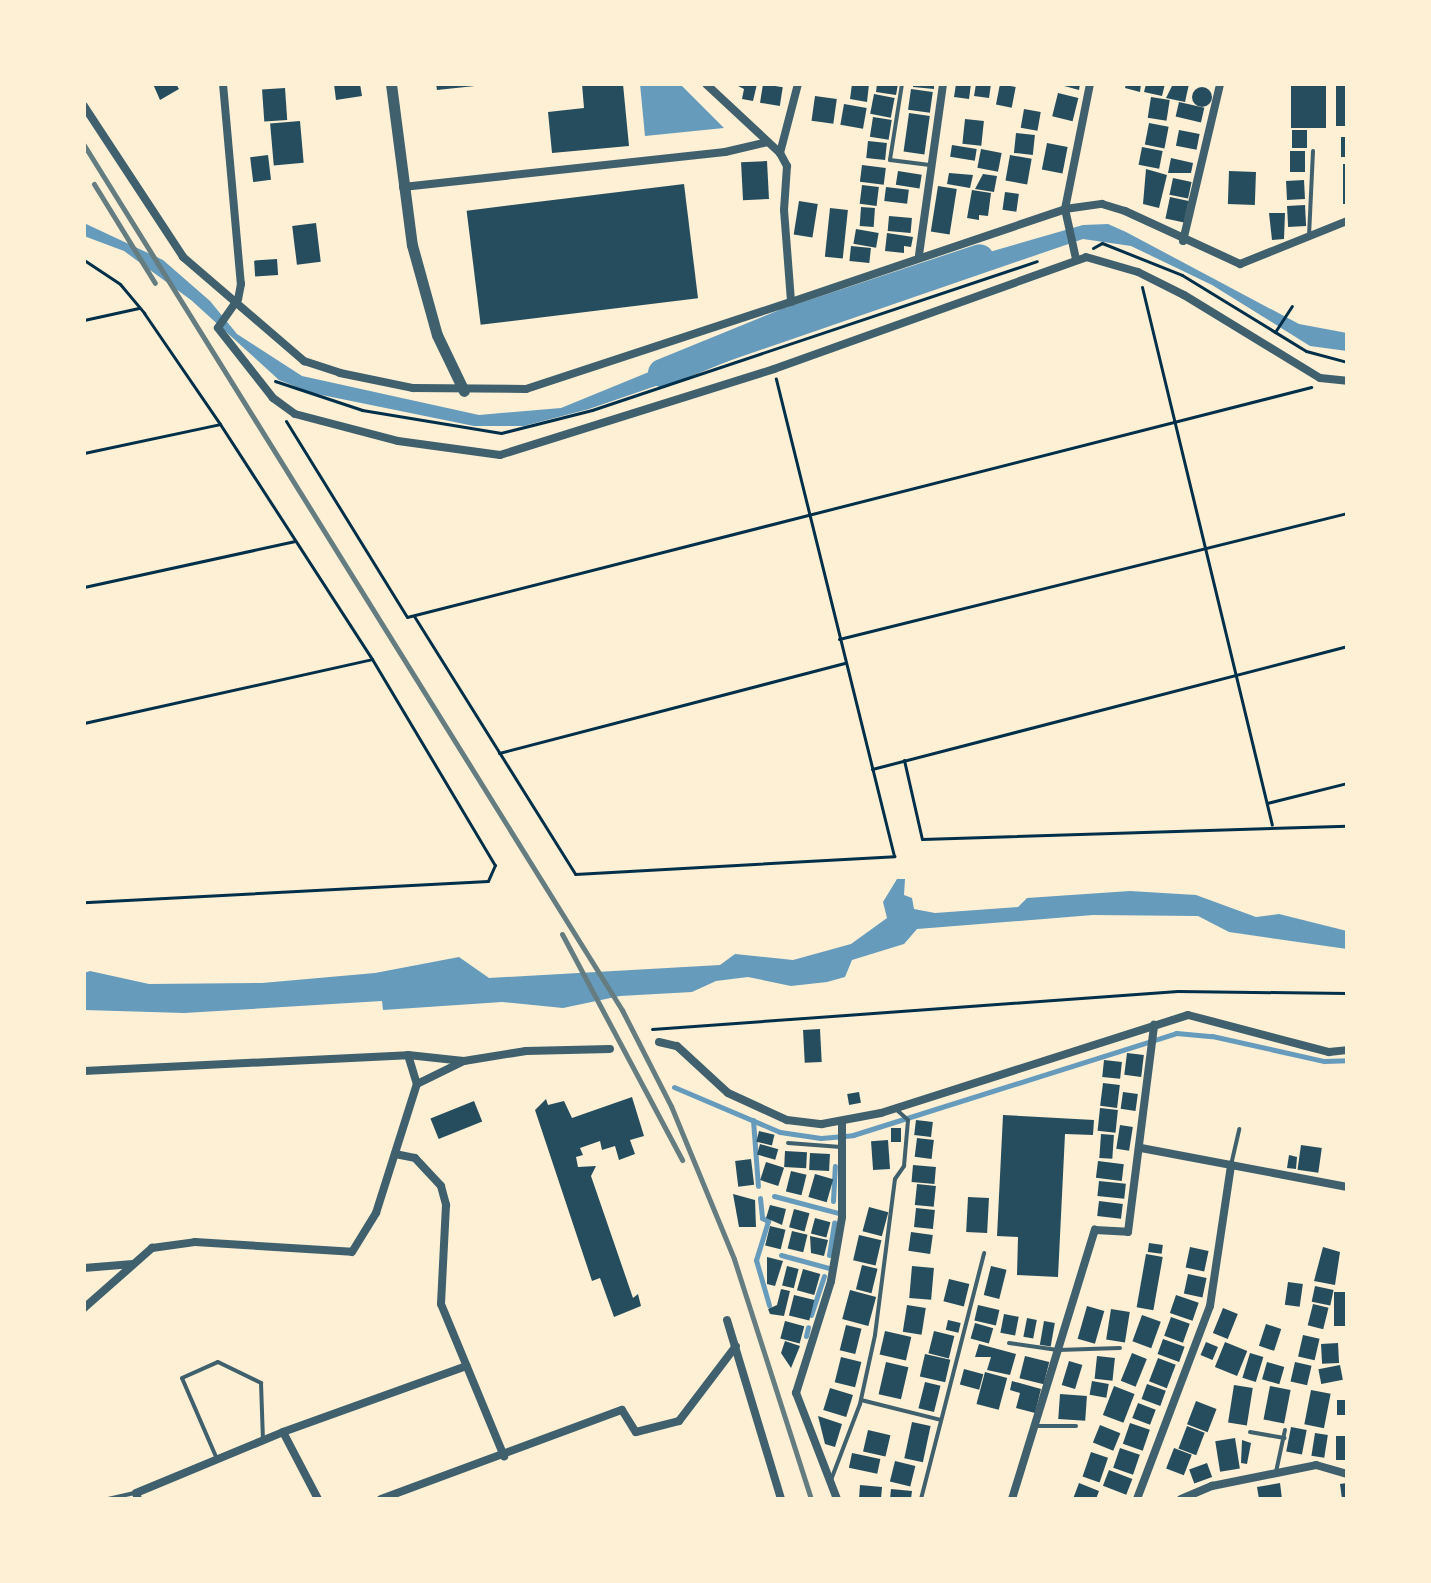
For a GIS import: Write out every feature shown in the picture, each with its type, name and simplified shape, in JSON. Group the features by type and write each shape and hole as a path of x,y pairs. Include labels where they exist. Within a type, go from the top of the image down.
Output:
{"street":[{"path":"223,84 235,197 236,302 218,328 281,406 398,441 500,455 774,369 1086,257 1138,272 1320,378 1344,380"},
{"path":"391,84 403,187 428,306 464,391"},
{"path":"706,84 780,153 787,166 791,302"},
{"path":"780,153 798,84"},
{"path":"919,255 943,84"},
{"path":"1076,259 1065,209 1090,84"},
{"path":"1183,241 1220,84"},
{"path":"84,106 171,243 304,361 378,383 464,391 526,389 791,302 919,255 1065,209 1102,204 1240,264 1347,221"},
{"path":"403,187 725,152 768,142"},
{"path":"659,1042 677,1046 728,1093 787,1120 842,1123 1188,1015 1329,1052 1347,1050"},
{"path":"1012,1499 1095,1230 1128,1232 1141,1148 1154,1025"},
{"path":"84,1071 408,1055 464,1061 526,1051 610,1049"},
{"path":"84,1308 152,1248 195,1242 352,1252 371,1225 417,1084 408,1055"},
{"path":"417,1084 464,1061"},
{"path":"837,1499 796,1393 833,1269 842,1217 842,1123"},
{"path":"1141,1148 1347,1187"},
{"path":"395,1154 415,1158 441,1186 446,1205 441,1304 504,1456"},
{"path":"1137,1499 1210,1306 1231,1165"},
{"path":"84,1268 133,1264"},
{"path":"727,1320 781,1499"},
{"path":"381,1499 622,1410 636,1432 679,1421 736,1346"},
{"path":"137,1496 283,1432 466,1366"},
{"path":"283,1432 318,1499"},
{"path":"1181,1499 1276,1472 1316,1465 1347,1474"}],"lane":[{"path":"902,84 890,160 931,165"},
{"path":"1309,237 1313,151"},
{"path":"830,1482 861,1400 875,1335 896,1173 904,1166 908,1120 895,1108"},
{"path":"1231,1165 1239,1129"},
{"path":"788,1143 842,1147"},
{"path":"921,1499 984,1253"},
{"path":"1009,1343 1058,1350 1120,1348"},
{"path":"217,1459 182,1378 218,1362 261,1383 263,1440"},
{"path":"861,1400 941,1420"},
{"path":"1034,1426 1076,1426"},
{"path":"1276,1472 1285,1430"},
{"path":"1250,1432 1284,1438"},
{"path":"108,1499 137,1496"}],"path":[{"path":"1086,257 1102,243 1137,255 1182,275 1306,351 1347,362"},
{"path":"84,260 120,284 220,424 372,659 495,865 488,881 84,902"},
{"path":"256,376 338,404 501,433 592,410 1012,266 1046,260 1059,266"},
{"path":"1138,272 1272,825"},
{"path":"1275,332 1292,306"},
{"path":"84,320 139,308"},
{"path":"414,616 575,874 894,856 774,369"},
{"path":"281,406 290,434 407,617 1344,380"},
{"path":"84,453 220,424"},
{"path":"839,639 1347,513"},
{"path":"84,587 297,540"},
{"path":"872,769 1347,646"},
{"path":"84,723 372,659"},
{"path":"499,753 845,663"},
{"path":"904,760 922,839 1272,825 1347,826"},
{"path":"1267,803 1347,783"},
{"path":"652,1029 1178,991 1347,993"}],"water":[{"path":"640,84 680,84 724,128 645,136"},
{"path":"84,223 163,260 210,301 237,334 302,376 479,415 561,408 666,365 699,361 935,275 955,262 1083,225 1108,224 1299,324 1347,333 1347,351 1310,346 1212,285 1131,246 1083,239 589,409 524,426 474,426 312,393 279,380 191,300 124,251 84,236"},
{"path":"897,879 905,879 904,895 912,898 914,909 935,913 1018,907 1027,898 1130,891 1196,895 1256,917 1279,914 1347,931 1347,949 1229,932 1198,916 1093,915 917,929 904,944 852,960 845,977 827,982 791,986 748,977 716,981 692,992 620,996 563,1008 502,1002 383,1010 382,1001 184,1013 84,1010 84,973 90,971 149,984 262,983 375,973 459,957 489,978 720,965 735,954 793,960 851,944 887,918 883,902"}],"building":[{"path":"153,84 176,84 179,89 160,100"},
{"path":"334,84 360,84 362,96 336,100"},
{"path":"436,84 475,84 475,86 437,90"},
{"path":"582,84 623,84 629,146 552,153 548,112 584,108"},
{"path":"734,84 757,84 753,101 742,99 744,89"},
{"path":"763,84 783,87 780,106 760,103"},
{"path":"852,84 869,84 867,102 850,99"},
{"path":"877,84 898,84 896,95 876,92"},
{"path":"913,84 934,84 934,89 913,87"},
{"path":"956,84 971,84 969,99 954,97"},
{"path":"976,84 991,84 989,98 974,96"},
{"path":"1000,84 1016,87 1012,108 996,105"},
{"path":"1057,84 1080,84 1079,90"},
{"path":"1126,84 1141,84 1140,92 1125,88"},
{"path":"1146,84 1165,84 1162,96 1144,92"},
{"path":"1173,84 1189,84 1185,102 1166,98"},
{"path":"1291,84 1326,84 1326,128 1291,128"},
{"path":"1336,84 1347,84 1347,126 1336,126"},
{"path":"1202,87 1209,90 1212,97 1209,104 1202,107 1195,104 1192,97 1195,90"},
{"path":"285,88 287,120 264,122 262,90"},
{"path":"911,89 933,92 930,113 908,110"},
{"path":"1058,93 1078,98 1073,121 1052,116"},
{"path":"874,94 895,98 891,118 870,114"},
{"path":"815,96 837,99 833,124 812,121"},
{"path":"1151,97 1170,100 1166,121 1148,118"},
{"path":"1179,102 1204,108 1201,122 1176,117"},
{"path":"844,104 867,108 863,129 840,125"},
{"path":"1024,109 1041,112 1037,131 1021,128"},
{"path":"909,113 930,116 924,155 904,152"},
{"path":"873,117 892,120 889,140 870,137"},
{"path":"965,119 984,121 981,146 962,144"},
{"path":"300,121 304,163 274,165 270,124"},
{"path":"1149,123 1169,127 1164,148 1145,145"},
{"path":"1179,130 1200,134 1197,150 1176,146"},
{"path":"1292,130 1307,130 1307,148 1292,148"},
{"path":"1016,133 1035,135 1033,155 1014,153"},
{"path":"1341,137 1347,137 1347,157 1341,157"},
{"path":"868,141 887,143 885,160 866,158"},
{"path":"1047,143 1068,147 1062,174 1042,170"},
{"path":"952,145 977,149 975,161 950,157"},
{"path":"1142,147 1163,151 1159,169 1139,165"},
{"path":"981,149 1002,153 998,172 977,168"},
{"path":"1290,151 1305,151 1305,172 1290,172"},
{"path":"268,155 271,180 253,182 250,157"},
{"path":"1010,155 1032,159 1027,184 1005,181"},
{"path":"1171,158 1193,163 1191,173 1168,173"},
{"path":"767,161 769,199 743,200 741,162"},
{"path":"1343,164 1347,164 1347,204 1343,204"},
{"path":"862,165 886,168 884,185 860,182"},
{"path":"1146,169 1167,175 1159,208 1143,204"},
{"path":"898,171 922,175 920,189 896,185"},
{"path":"1229,171 1256,172 1255,205 1228,204"},
{"path":"949,173 973,175 970,188 947,184"},
{"path":"983,174 997,176 994,192 975,189"},
{"path":"1173,178 1192,182 1188,199 1169,195"},
{"path":"1304,180 1305,199 1287,200 1286,181"},
{"path":"684,184 698,298 481,325 467,211"},
{"path":"862,185 879,187 877,206 860,204"},
{"path":"938,186 957,189 950,234 931,231"},
{"path":"886,187 909,190 907,204 884,201"},
{"path":"972,190 991,193 988,216 979,215 979,220 967,218"},
{"path":"1005,192 1019,194 1016,212 1002,210"},
{"path":"1170,197 1189,201 1184,222 1165,219"},
{"path":"799,201 818,204 812,238 794,235"},
{"path":"1305,205 1306,226 1288,227 1287,206"},
{"path":"861,207 875,208 874,227 860,226"},
{"path":"830,208 848,210 843,259 825,257"},
{"path":"1269,213 1285,213 1284,239 1272,240"},
{"path":"889,216 912,218 911,233 888,231"},
{"path":"316,223 321,262 297,265 292,226"},
{"path":"856,229 879,233 876,248 853,244"},
{"path":"887,233 913,237 911,247 904,246 904,253 885,251"},
{"path":"851,246 871,248 869,263 849,261"},
{"path":"277,259 278,275 255,277 254,261"},
{"path":"820,1029 822,1062 805,1063 803,1030"},
{"path":"1127,1053 1144,1055 1141,1077 1124,1075"},
{"path":"1104,1060 1122,1062 1120,1079 1102,1077"},
{"path":"1103,1083 1120,1085 1117,1108 1100,1106"},
{"path":"859,1092 861,1103 849,1105 847,1094"},
{"path":"1123,1092 1138,1094 1135,1111 1121,1109"},
{"path":"632,1097 644,1136 630,1140 635,1154 619,1160 615,1146 602,1150 600,1141 580,1148 583,1155 576,1157 578,1167 596,1166 591,1176 633,1298 638,1294 641,1306 614,1317 600,1278 592,1281 535,1110 546,1099 548,1105 564,1101 572,1118"},
{"path":"474,1101 482,1121 439,1139 430,1119"},
{"path":"1100,1108 1118,1110 1115,1133 1098,1131"},
{"path":"1003,1115 1094,1120 1093,1135 1065,1134 1058,1277 1017,1275 1018,1237 997,1236"},
{"path":"916,1120 933,1122 931,1137 914,1135"},
{"path":"1120,1125 1133,1127 1129,1151 1116,1149"},
{"path":"891,1128 901,1128 901,1142 891,1142"},
{"path":"759,1131 775,1135 772,1146 756,1142"},
{"path":"1101,1134 1114,1135 1112,1159 1099,1158"},
{"path":"917,1138 934,1140 932,1159 915,1157"},
{"path":"888,1140 890,1169 873,1170 871,1141"},
{"path":"760,1144 778,1149 775,1160 757,1155"},
{"path":"1301,1145 1322,1148 1318,1173 1298,1170"},
{"path":"785,1151 807,1152 806,1168 784,1167"},
{"path":"810,1153 830,1154 829,1171 809,1170"},
{"path":"1289,1155 1297,1157 1296,1169 1287,1168"},
{"path":"751,1159 754,1185 738,1187 735,1161"},
{"path":"1098,1161 1124,1164 1122,1181 1096,1178"},
{"path":"766,1162 784,1168 778,1186 760,1180"},
{"path":"913,1165 936,1167 934,1184 912,1182"},
{"path":"791,1171 807,1175 801,1195 786,1191"},
{"path":"815,1174 833,1179 827,1202 808,1197"},
{"path":"1099,1181 1126,1184 1124,1199 1097,1196"},
{"path":"917,1184 936,1186 934,1207 915,1205"},
{"path":"733,1194 755,1200 756,1227 739,1227"},
{"path":"968,1197 989,1198 987,1233 966,1232"},
{"path":"1099,1201 1123,1204 1121,1219 1097,1216"},
{"path":"770,1205 786,1209 782,1225 766,1218"},
{"path":"869,1207 888,1212 882,1236 863,1231"},
{"path":"916,1208 935,1210 933,1229 914,1227"},
{"path":"794,1209 809,1213 805,1231 789,1227"},
{"path":"815,1218 830,1222 826,1238 811,1233"},
{"path":"770,1226 786,1230 781,1249 765,1245"},
{"path":"792,1231 808,1235 803,1252 788,1248"},
{"path":"911,1232 933,1235 930,1254 908,1251"},
{"path":"859,1235 881,1240 876,1266 853,1260"},
{"path":"810,1236 828,1240 824,1256 811,1253"},
{"path":"1149,1243 1163,1245 1162,1254 1148,1252"},
{"path":"1190,1247 1209,1251 1204,1271 1186,1268"},
{"path":"1323,1247 1340,1252 1335,1285 1314,1281"},
{"path":"1146,1254 1163,1257 1153,1310 1137,1307"},
{"path":"767,1257 783,1261 775,1286 767,1284"},
{"path":"862,1265 878,1269 871,1293 856,1289"},
{"path":"787,1266 799,1269 794,1288 782,1285"},
{"path":"912,1266 934,1268 931,1300 909,1298"},
{"path":"991,1266 1007,1270 999,1299 984,1295"},
{"path":"803,1269 820,1274 814,1295 797,1290"},
{"path":"1188,1274 1207,1278 1202,1298 1184,1294"},
{"path":"949,1279 969,1284 964,1306 943,1301"},
{"path":"1288,1282 1303,1284 1300,1307 1285,1305"},
{"path":"1315,1286 1334,1290 1330,1306 1312,1302"},
{"path":"781,1289 790,1291 784,1316 770,1314 768,1309 777,1305"},
{"path":"850,1290 876,1297 868,1326 842,1319"},
{"path":"1334,1292 1347,1292 1347,1326 1334,1326"},
{"path":"794,1295 814,1300 809,1320 789,1315"},
{"path":"1176,1295 1199,1303 1193,1321 1170,1313"},
{"path":"1313,1304 1329,1308 1323,1329 1308,1325"},
{"path":"907,1305 926,1308 922,1335 903,1332"},
{"path":"978,1305 999,1310 996,1326 974,1321"},
{"path":"1087,1306 1104,1311 1095,1344 1078,1339"},
{"path":"1223,1308 1238,1314 1228,1339 1213,1333"},
{"path":"1111,1309 1130,1312 1125,1343 1106,1340"},
{"path":"1004,1314 1019,1317 1015,1336 1000,1333"},
{"path":"1142,1315 1161,1322 1151,1348 1132,1341"},
{"path":"1171,1317 1190,1324 1183,1343 1164,1336"},
{"path":"1027,1318 1037,1320 1033,1339 1023,1337"},
{"path":"948,1320 961,1323 958,1333 946,1330"},
{"path":"785,1321 804,1326 800,1344 780,1338"},
{"path":"1044,1321 1055,1323 1051,1347 1040,1345"},
{"path":"975,1323 993,1328 989,1344 971,1338"},
{"path":"1266,1324 1281,1329 1274,1351 1259,1346"},
{"path":"846,1325 862,1329 855,1354 840,1350"},
{"path":"885,1331 911,1337 906,1360 880,1354"},
{"path":"934,1331 954,1336 949,1358 928,1353"},
{"path":"1303,1335 1320,1339 1315,1360 1298,1356"},
{"path":"1163,1339 1185,1347 1179,1362 1158,1354"},
{"path":"785,1341 800,1346 791,1368 781,1353"},
{"path":"1206,1342 1218,1347 1212,1360 1201,1355"},
{"path":"1225,1342 1247,1351 1237,1376 1215,1367"},
{"path":"1338,1343 1339,1363 1322,1364 1321,1344"},
{"path":"979,1344 1016,1354 1010,1375 987,1370 991,1357 975,1357"},
{"path":"1132,1353 1147,1359 1136,1387 1121,1381"},
{"path":"1250,1353 1263,1357 1256,1382 1242,1378"},
{"path":"925,1354 950,1360 945,1382 920,1376"},
{"path":"1025,1356 1049,1362 1044,1384 1019,1378"},
{"path":"1097,1356 1115,1358 1112,1381 1095,1379"},
{"path":"841,1357 861,1362 855,1387 835,1382"},
{"path":"1158,1358 1176,1365 1167,1388 1149,1381"},
{"path":"1069,1361 1082,1365 1075,1389 1062,1385"},
{"path":"886,1362 908,1367 901,1399 879,1394"},
{"path":"1267,1362 1284,1367 1279,1384 1262,1379"},
{"path":"1295,1362 1312,1366 1307,1385 1291,1381"},
{"path":"1340,1365 1343,1380 1321,1384 1318,1369"},
{"path":"964,1369 983,1374 979,1390 960,1384"},
{"path":"985,1372 1007,1378 999,1410 976,1404"},
{"path":"1012,1381 1041,1389 1035,1413 1016,1408 1020,1393 1010,1390"},
{"path":"1092,1381 1109,1384 1106,1398 1090,1395"},
{"path":"925,1382 941,1386 934,1412 918,1408"},
{"path":"1147,1384 1166,1391 1160,1406 1142,1399"},
{"path":"1234,1385 1253,1388 1247,1426 1228,1423"},
{"path":"1114,1386 1135,1394 1123,1423 1103,1415"},
{"path":"1270,1386 1291,1390 1284,1423 1264,1419"},
{"path":"830,1388 853,1395 846,1417 823,1410"},
{"path":"1311,1390 1331,1394 1324,1428 1304,1424"},
{"path":"1060,1394 1087,1396 1085,1421 1058,1419"},
{"path":"1337,1400 1347,1400 1347,1415 1337,1415"},
{"path":"1196,1401 1217,1409 1208,1432 1187,1424"},
{"path":"1138,1403 1156,1410 1150,1425 1132,1418"},
{"path":"818,1416 842,1424 835,1447 825,1444"},
{"path":"912,1422 931,1426 923,1462 904,1458"},
{"path":"1130,1423 1150,1430 1143,1451 1123,1444"},
{"path":"1100,1425 1120,1433 1113,1451 1093,1443"},
{"path":"1187,1426 1205,1433 1196,1455 1178,1448"},
{"path":"1291,1427 1307,1430 1302,1455 1286,1452"},
{"path":"868,1430 890,1435 885,1457 863,1451"},
{"path":"1315,1433 1328,1435 1324,1458 1311,1456"},
{"path":"1336,1436 1347,1436 1347,1460 1336,1460"},
{"path":"1235,1438 1240,1469 1220,1472 1215,1441"},
{"path":"1242,1440 1251,1443 1247,1464 1241,1463"},
{"path":"1120,1448 1140,1455 1133,1475 1113,1468"},
{"path":"1174,1448 1192,1455 1184,1475 1166,1469"},
{"path":"1091,1452 1108,1458 1100,1482 1083,1477"},
{"path":"852,1453 880,1459 877,1474 849,1468"},
{"path":"895,1461 915,1466 910,1486 890,1481"},
{"path":"1207,1463 1212,1477 1194,1484 1189,1469"},
{"path":"1109,1470 1132,1479 1126,1495 1103,1486"},
{"path":"1079,1483 1099,1491 1096,1499 1073,1499"},
{"path":"1280,1483 1282,1499 1259,1499 1257,1487"},
{"path":"1347,1483 1347,1499 1342,1499 1340,1484"},
{"path":"860,1485 882,1487 881,1499 859,1499"},
{"path":"891,1489 912,1491 911,1499 890,1499"}],"waterway":[{"path":"662,373 787,322 980,258"},
{"path":"674,1087 780,1132 821,1138 853,1135 1176,1033 1212,1036 1324,1061 1347,1060"},
{"path":"753,1120 758,1186"},
{"path":"833,1201 835,1166"},
{"path":"774,1196 842,1214"},
{"path":"760,1198 762,1218 768,1221 756,1260 769,1305"},
{"path":"829,1255 834,1222"},
{"path":"781,1255 833,1269"},
{"path":"811,1315 824,1276"},
{"path":"806,1336 808,1327"}],"railway":[{"path":"84,145 622,1010 671,1106 734,1259 811,1499"},
{"path":"94,184 155,283"},
{"path":"562,934 682,1160"}]}
